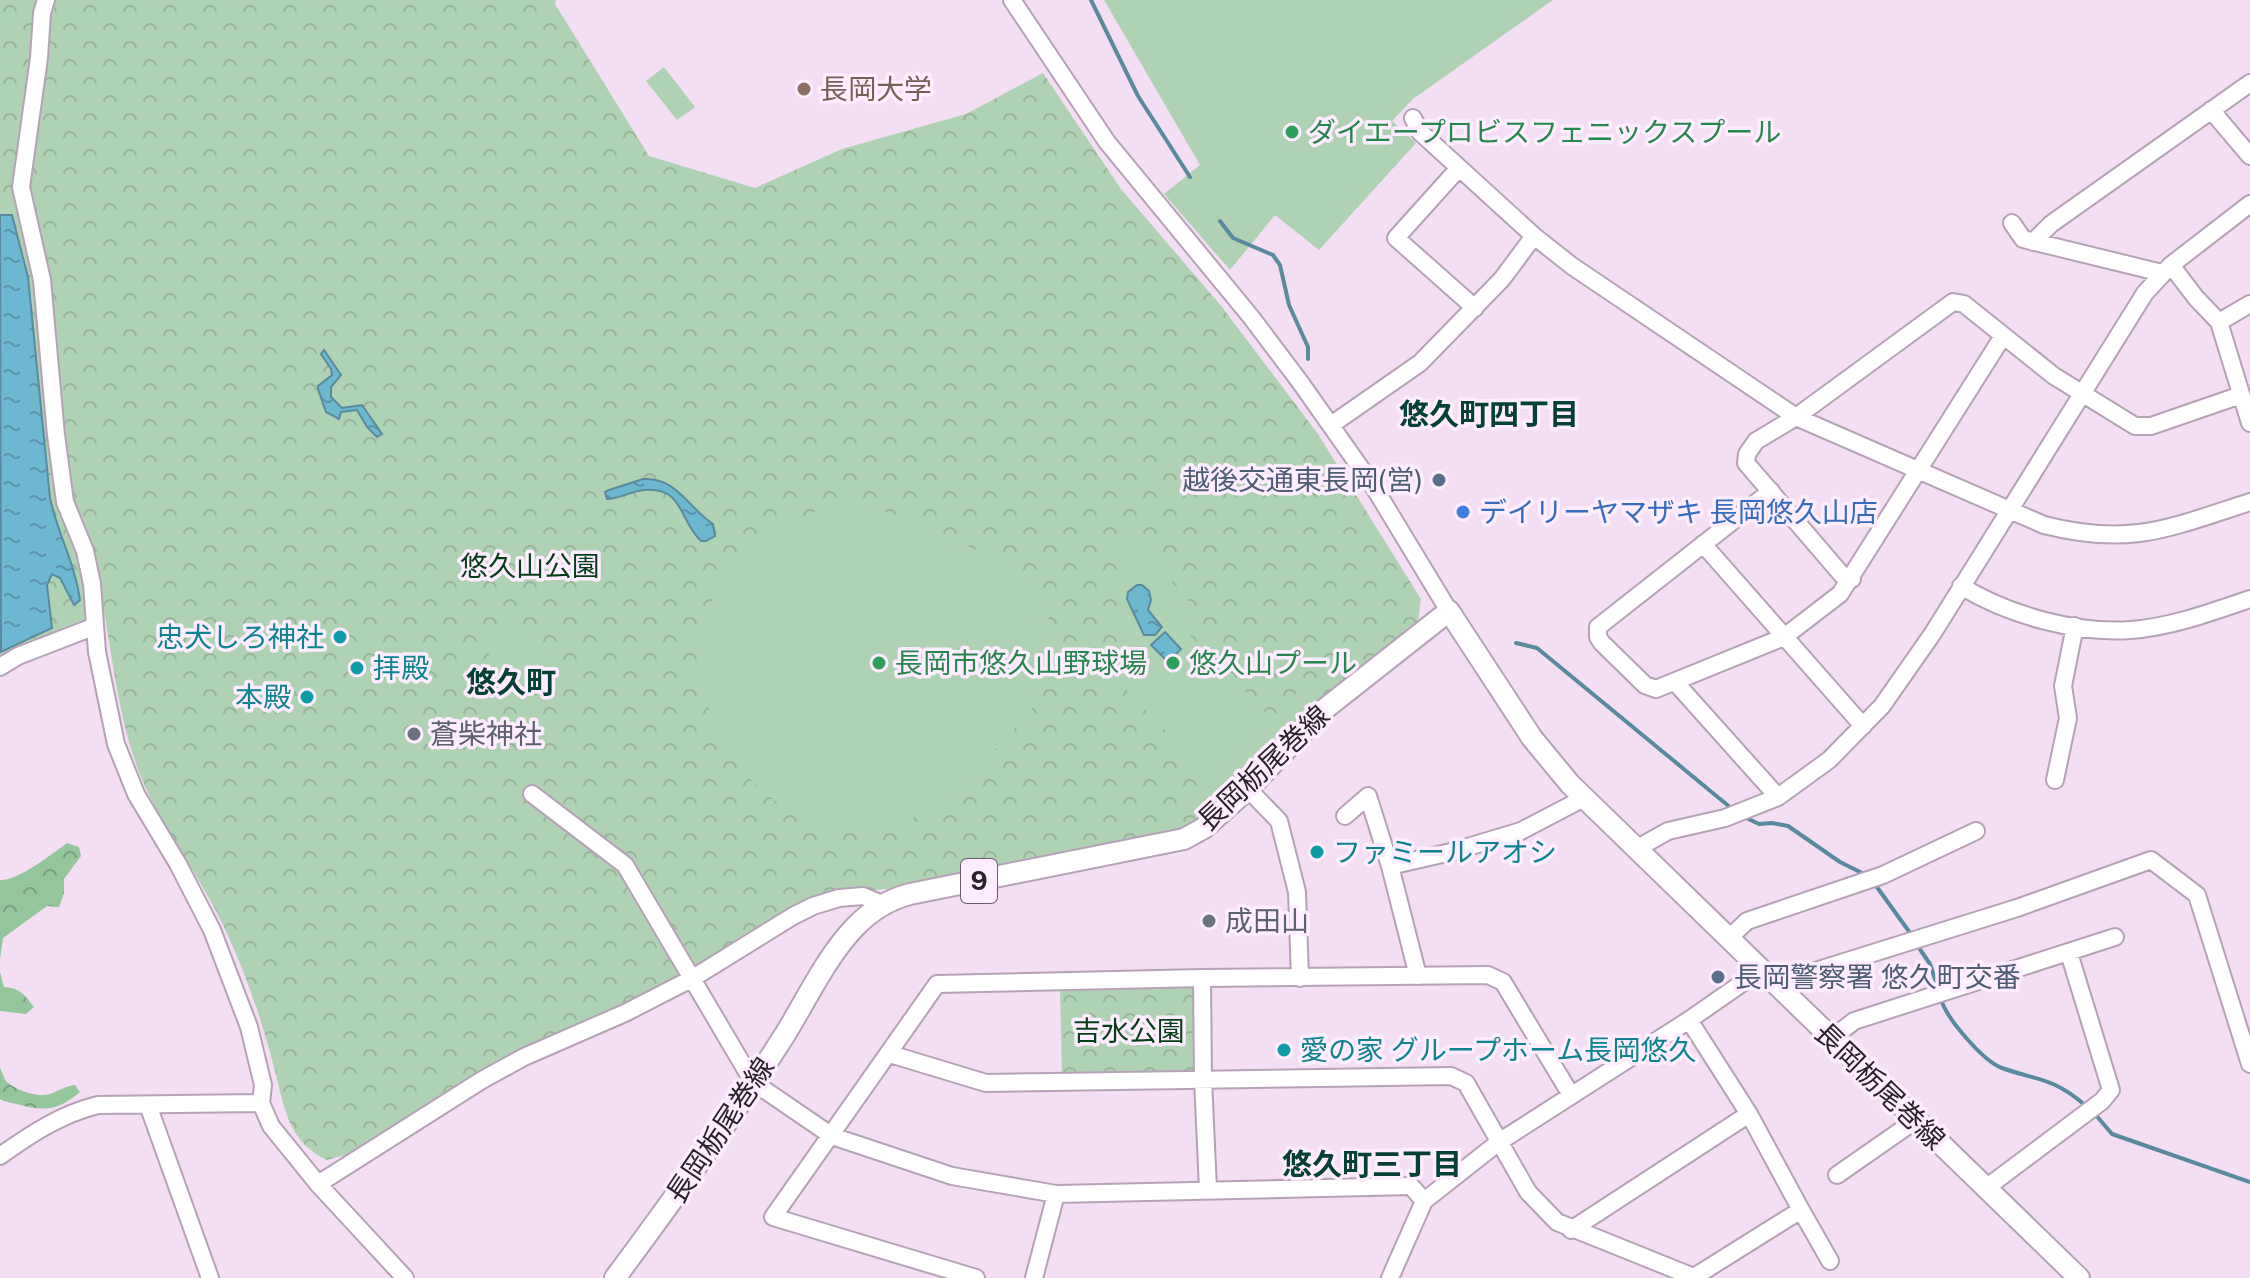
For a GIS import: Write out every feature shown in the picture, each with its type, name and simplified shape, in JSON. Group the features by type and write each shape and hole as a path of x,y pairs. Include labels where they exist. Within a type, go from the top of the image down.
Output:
{"main road":[{"name":"長岡栃尾巻線","path":"615,1278 753,1082 843,940 868,915 882,904 910,894 1184,839 1204,828 1248,789 1326,708 1449,611 1532,738 1584,798 2079,1278"}],"street":[{"path":"46,0 21,187 42,280 65,502 85,551 92,584 93,627 116,744 125,770 212,930 239,998 259,1063 263,1085 261,1103 271,1126 318,1184 405,1278"},
{"path":"1012,0 1107,142 1260,328 1331,425 1372,484 1449,611"},
{"path":"2033,242 2051,224 2250,83"},
{"path":"2211,110 2250,156"},
{"path":"1413,118 1420,132 1534,236 1572,266 1796,417 2044,525 2087,535 2116,536 2161,531 2250,502"},
{"path":"1459,168 1396,238 1475,308"},
{"path":"1636,849 1668,831 1725,818 1778,797 1829,760 1863,726 1899,684 2145,293 2166,269 2250,204"},
{"path":"2012,223 2023,239 2033,242 2166,269 2219,322 2250,423"},
{"path":"1331,425 1420,363 1502,279 1534,236"},
{"path":"1852,579 1842,575 1746,463 1747,454 1756,441 1796,417 1953,302 1964,304 2081,394 2123,420 2143,428 2241,395"},
{"path":"2219,322 2250,304"},
{"path":"1771,491 1598,627 1602,643 1645,685 1656,689 1784,637 1840,594 2003,336"},
{"path":"1703,544 1863,726"},
{"path":"1961,586 2005,610 2075,626 2130,630 2172,623 2250,599"},
{"path":"2055,780 2068,718 2063,686 2075,626"},
{"path":"0,667 18,656 93,627"},
{"path":"1675,682 1778,797"},
{"path":"1248,789 1279,821 1297,892 1300,978"},
{"path":"532,794 625,865 753,1082 832,1136 952,1176 1056,1194 1411,1186 1424,1201"},
{"path":"1345,816 1368,796 1390,866 1418,976"},
{"path":"1390,866 1521,831 1584,798"},
{"path":"1728,939 1747,921 1883,875 1976,831"},
{"path":"1390,1278 1424,1201 1499,1142 1689,1020 1768,977 2017,908 2151,860 2197,895 2250,1064"},
{"path":"318,1184 513,1062 625,1013 693,978 813,906 839,898 863,896 882,904"},
{"path":"1831,1039 1854,1021 2115,937"},
{"path":"1986,1188 2102,1101 2111,1090 2069,953"},
{"path":"976,1278 773,1217 937,984 1488,975 1503,982 1571,1095"},
{"path":"1202,978 1208,1190"},
{"path":"1689,1020 1749,1114 1830,1261"},
{"path":"890,1054 986,1083 1451,1076 1466,1083 1528,1192 1557,1222 1695,1277 1801,1210"},
{"path":"0,1156 31,1134 75,1111 98,1105 261,1103"},
{"path":"148,1105 210,1278"},
{"path":"1571,1230 1749,1114"},
{"path":"1837,1175 1916,1120"},
{"path":"1034,1278 1056,1194"}],"green space":[{"name":"悠久山公園","path":"0,0 556,0 555,4 649,156 755,188 842,149 966,114 1043,73 1121,189 1222,307 1318,434 1421,599 1417,629 1201,820 1175,833 888,889 836,893 713,957 363,1150 327,1160 304,1144 290,1123 255,1005 230,940 154,805 139,772 122,715 105,617 11,655 0,663"},
{"name":"ダイエープロビスフェニックスプール","path":"1104,0 1553,0 1413,99 1392,121 1416,143 1319,250 1275,215 1230,270 1164,194 1200,165"},
{"path":"664,67 695,107 677,120 646,81"},
{"name":"長岡市悠久山野球場","path":"840,503 868,507 937,530 1005,570 1032,594 1050,620 1057,649 1056,662 1046,687 1030,711 992,753 946,796 885,834 841,829 814,822 766,794 729,753 716,729 707,703 703,675 706,622 723,581 766,538 802,517"},
{"name":"悠久山プール","path":"1137,543 1197,610 1181,626 1271,718 1309,681 1326,699 1228,796 1114,677 1144,648 1123,625 1117,545"},
{"path":"517,623 537,631 545,651 537,671 517,679 497,671 489,651 497,631"},
{"path":"67,843 79,847 81,856 64,879 64,893 59,907 47,906 3,938 0,959 0,880 25,872"},
{"path":"0,972 4,987 22,993 34,1007 26,1014 0,1011"},
{"name":"吉水公園","path":"1195,984 1197,1074 1062,1077 1060,987"},
{"path":"0,1067 5,1080 26,1092 45,1095 75,1085 80,1092 52,1108 35,1108 4,1101 0,1099"}],"water":[{"path":"0,215 12,215 28,277 50,498 80,600 74,605 60,578 52,574 47,585 52,628 1,652"},
{"path":"324,350 341,375 331,387 331,397 342,408 362,405 382,434 377,437 357,410 341,412 339,419 326,412 318,389 332,375 321,354"},
{"path":"643,479 665,483 681,494 713,524 715,536 701,541 667,493 644,490 607,499 605,492"},
{"path":"1137,585 1149,591 1151,600 1148,610 1162,627 1155,635 1144,635 1127,599 1128,592"},
{"path":"1165,632 1181,649 1168,662 1151,645"}],"waterway":[{"path":"1091,0 1138,96 1190,177"},
{"path":"1220,221 1233,238 1273,255 1280,265 1289,305 1308,347 1308,359"},
{"path":"1516,643 1537,648 1731,808"},
{"path":"1742,816 1759,824 1788,826 1840,862 1868,876"},
{"path":"1874,883 1913,937"},
{"path":"1917,945 1930,964 1939,991"},
{"path":"1941,999 1957,1027 1994,1064 2054,1084 2085,1105"},
{"path":"2095,1114 2112,1134 2250,1182"}],"place":[{"name":"長岡大学","path":"804,89"},
{"name":"ダイエープロビスフェニックスプール","path":"1292,132"},
{"name":"越後交通東長岡(営)","path":"1439,480"},
{"name":"デイリーヤマザキ 長岡悠久山店","path":"1463,512"},
{"name":"忠犬しろ神社","path":"340,637"},
{"name":"長岡市悠久山野球場","path":"879,663"},
{"name":"悠久山プール","path":"1173,663"},
{"name":"拝殿","path":"357,668"},
{"name":"本殿","path":"307,697"},
{"name":"蒼柴神社","path":"414,734"},
{"name":"ファミールアオシ","path":"1317,852"},
{"name":"成田山","path":"1209,921"},
{"name":"長岡警察署 悠久町交番","path":"1718,977"},
{"name":"愛の家 グループホーム長岡悠久","path":"1284,1050"}],"district":[{"name":"悠久町四丁目","path":"1489,415"},
{"name":"悠久町","path":"511,683"},
{"name":"悠久町三丁目","path":"1372,1165"}]}
